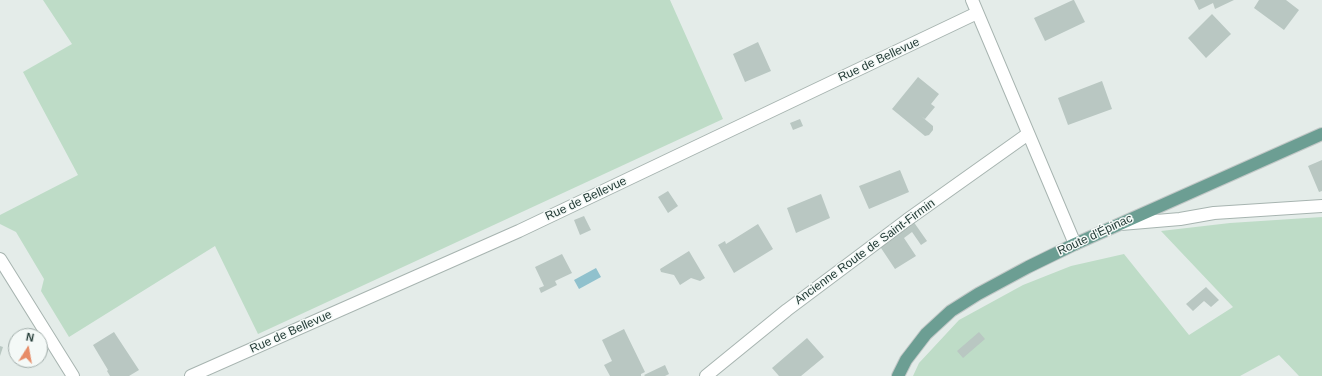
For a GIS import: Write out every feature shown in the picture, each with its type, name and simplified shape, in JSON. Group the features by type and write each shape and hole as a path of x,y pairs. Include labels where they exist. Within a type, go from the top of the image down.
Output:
{"main road":[{"name":"Route d'Épinac","path":"898,376 906,360 926,334 951,311 978,294 1075,244 1322,134"}],"street":[{"path":"972,0 1075,244"},
{"name":"Rue de Bellevue","path":"191,376 519,231 977,13"},
{"name":"Ancienne Route de Saint-Firmin","path":"706,376 799,300 907,220 1028,134"},
{"path":"1118,225 1180,219 1214,212 1322,206"},
{"path":"0,259 73,376"}],"green space":[{"path":"43,0 670,0 723,119 258,334 215,246 69,337 41,291 44,279 16,232 0,224 0,215 78,175 23,72 72,44"},
{"path":"1322,217 1322,376 1299,376 1279,355 1240,376 913,376 919,363 959,320 1023,285 1071,266 1124,254 1189,335 1233,307 1161,231 1230,223"}],"water":[{"path":"596,268 601,277 579,289 574,280"}],"building":[{"path":"1073,0 1085,22 1045,41 1034,18"},
{"path":"1194,0 1234,0 1215,9 1213,3 1199,10"},
{"path":"1259,0 1286,0 1299,10 1284,30 1254,8"},
{"path":"1212,14 1231,34 1206,58 1188,38"},
{"path":"758,42 771,71 745,82 733,54"},
{"path":"918,77 939,94 931,104 935,107 925,119 921,116 933,126 933,130 929,135 925,136 892,109"},
{"path":"1102,81 1112,109 1068,125 1058,98"},
{"path":"800,119 803,126 793,130 790,123"},
{"path":"1322,160 1322,191 1319,192 1308,166"},
{"path":"900,170 909,192 869,209 859,186"},
{"path":"668,191 678,206 668,213 658,197"},
{"path":"821,194 830,218 796,233 787,208"},
{"path":"584,216 591,230 580,235 574,220"},
{"path":"913,221 927,241 921,245 912,232 904,238 916,256 895,269 879,245"},
{"path":"758,224 773,249 734,273 718,245 725,241 726,244"},
{"path":"689,251 705,278 700,281 691,278 680,285 674,275 661,272 660,269"},
{"path":"562,254 572,273 555,281 557,285 541,293 539,288 544,286 535,267"},
{"path":"1206,287 1219,300 1211,307 1204,301 1193,311 1186,304"},
{"path":"624,329 645,372 641,374 641,376 610,376 604,365 612,361 602,340"},
{"path":"114,332 139,370 129,376 110,376 93,345"},
{"path":"979,332 985,339 963,358 957,351"},
{"path":"807,338 824,357 801,376 779,376 772,368"},
{"path":"0,346 3,347 0,356"},
{"path":"665,365 669,374 665,376 644,375"}]}
